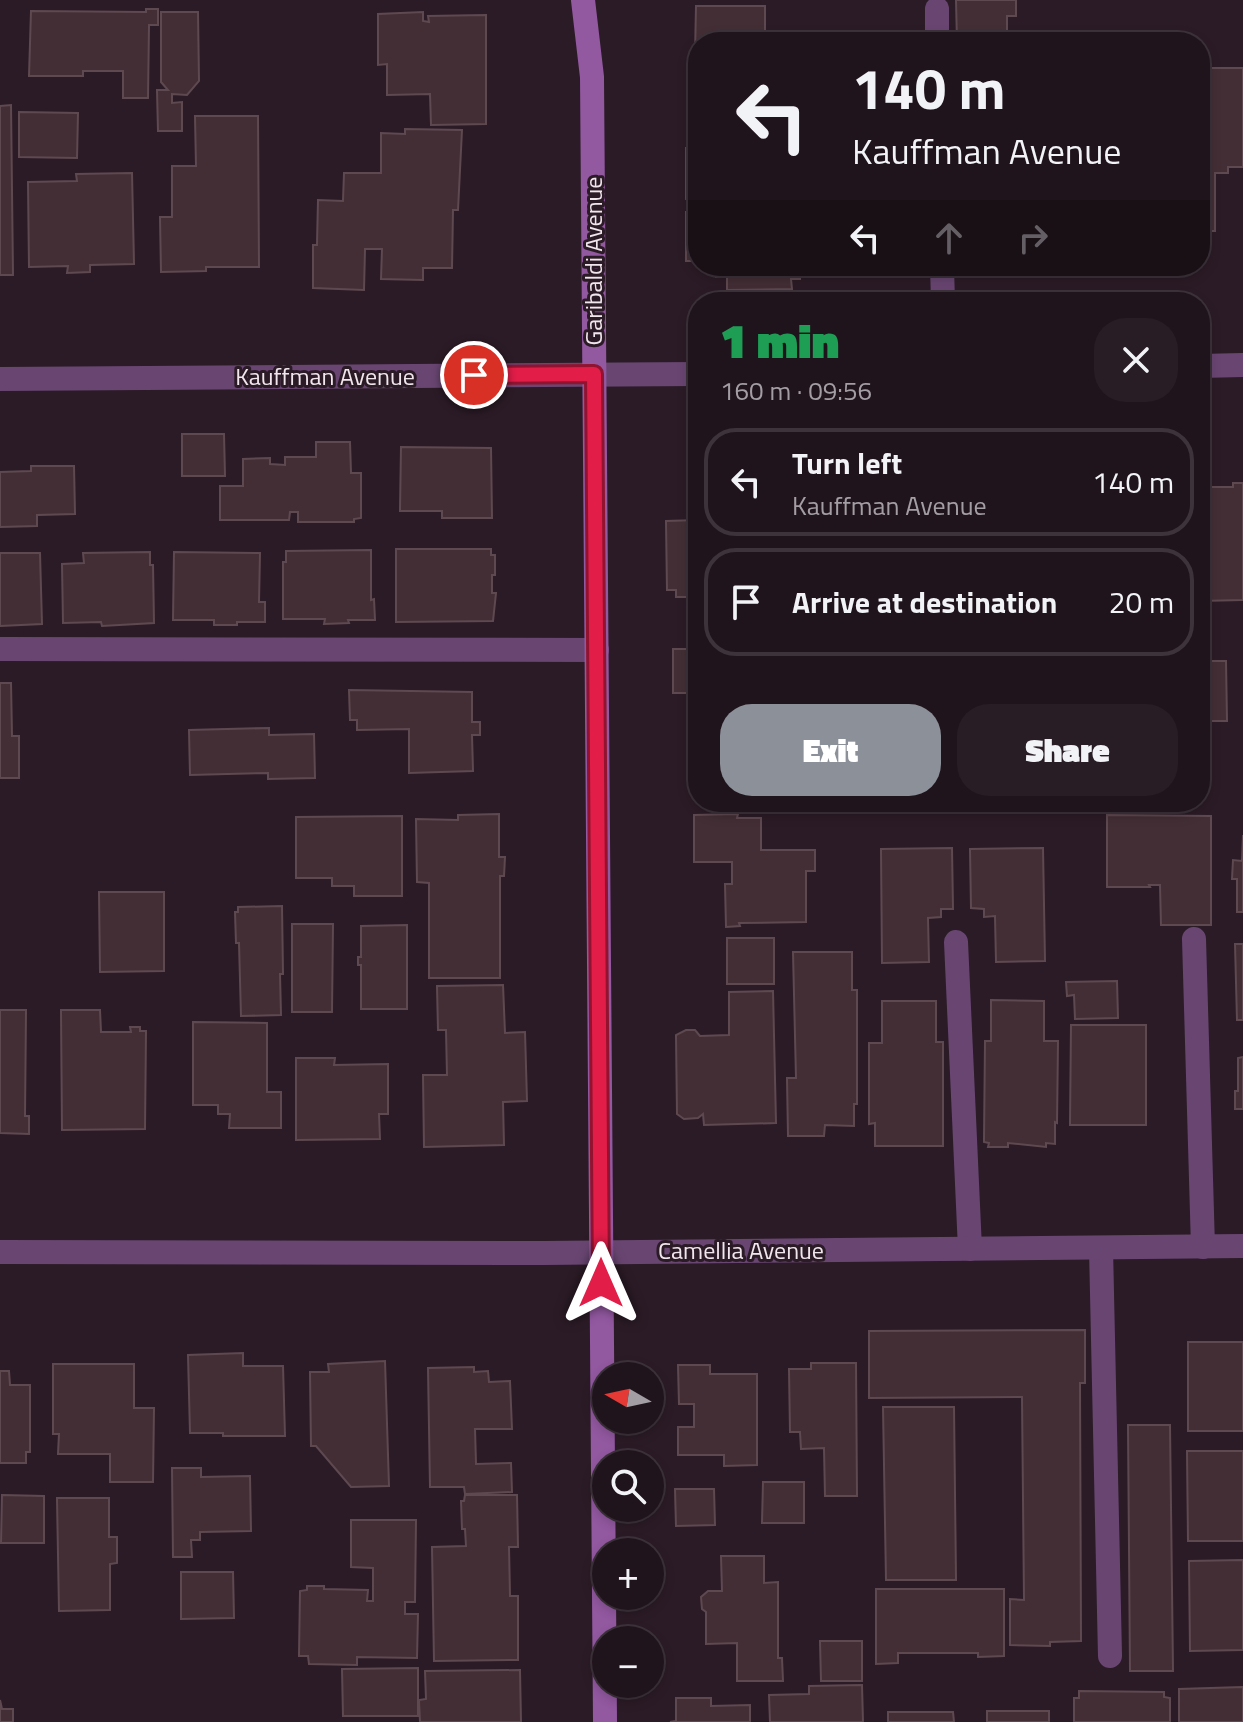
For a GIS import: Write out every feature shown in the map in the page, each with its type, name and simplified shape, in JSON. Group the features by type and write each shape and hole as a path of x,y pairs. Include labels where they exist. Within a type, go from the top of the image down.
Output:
{"street":[{"name":"Garibaldi Avenue","path":"583,0 592,77 605,1722"},
{"path":"937,9 937,32"},
{"path":"1210,366 1243,365"},
{"name":"Kauffman Avenue","path":"0,379 688,374"},
{"path":"0,649 597,650"},
{"path":"1194,939 1203,1247"},
{"path":"956,942 970,1249"},
{"name":"Camellia Avenue","path":"0,1252 1243,1246"},
{"path":"1101,1248 1110,1656"}],"building":[{"path":"956,0 1016,0 1016,16 1007,16 1007,32 957,32"},
{"path":"696,6 765,6 765,32 695,32"},
{"path":"146,9 158,9 158,25 149,25 148,98 123,98 123,71 83,71 83,76 29,76 31,11 146,12"},
{"path":"161,12 198,12 199,81 187,95 172,94 172,103 182,102 182,131 158,131 157,90 168,90 161,82"},
{"path":"423,12 423,21 429,22 428,16 486,15 486,124 431,125 430,94 387,95 387,64 378,65 378,14"},
{"path":"1210,68 1243,68 1243,167 1228,167 1228,173 1215,173 1215,231 1210,231"},
{"path":"11,105 13,275 0,275 0,106"},
{"path":"19,112 78,113 77,158 19,157"},
{"path":"195,116 258,116 259,267 206,267 206,271 161,272 160,217 172,217 172,166 196,166"},
{"path":"405,129 462,130 458,210 453,210 452,268 423,268 423,280 381,279 382,249 365,249 364,290 313,288 313,245 317,245 318,200 343,201 344,173 381,173 381,133 405,134"},
{"path":"686,148 688,148 688,199"},
{"path":"132,173 134,264 90,265 90,272 67,273 68,266 29,267 28,182 77,181 76,174"},
{"path":"686,212 688,212 688,261"},
{"path":"727,276 800,276 800,279 791,279 792,289 727,290"},
{"path":"182,434 224,434 225,476 182,476"},
{"path":"316,442 350,442 351,473 361,473 361,518 354,519 354,522 298,522 298,512 290,512 289,520 220,520 220,486 243,486 243,459 270,458 270,464 285,465 285,457 316,457"},
{"path":"401,447 491,448 492,518 442,518 442,511 400,511"},
{"path":"31,466 74,466 75,514 37,515 37,526 0,527 0,472 31,471"},
{"path":"1233,483 1243,483 1243,600 1210,601 1210,487 1233,487"},
{"path":"688,520 688,597 676,597 676,590 667,590 666,521"},
{"path":"396,549 491,549 491,555 495,555 493,621 396,622"},
{"path":"371,550 371,600 374,599 375,620 324,624 325,619 283,619 283,562 286,562 286,551"},
{"path":"150,552 154,623 102,626 101,622 63,623 62,564 84,563 83,553"},
{"path":"174,552 260,553 259,602 265,602 265,622 214,625 214,620 173,620"},
{"path":"0,553 40,553 42,624 0,626"},
{"path":"673,649 688,649 688,693 673,693"},
{"path":"1210,661 1226,661 1227,721 1210,721"},
{"path":"0,683 11,683 12,736 19,736 19,778 0,778"},
{"path":"349,690 472,692 472,722 480,722 480,735 472,735 473,771 409,773 409,729 357,730 357,720 350,720"},
{"path":"269,728 269,735 314,734 315,778 268,779 268,773 190,775 189,730"},
{"path":"499,814 499,857 505,857 504,876 500,876 500,978 429,978 429,883 417,882 416,819 458,820 458,815"},
{"path":"738,814 737,818 761,818 761,850 815,850 815,871 806,871 806,922 739,923 740,926 726,927 725,884 732,884 732,862 694,862 694,815"},
{"path":"1107,815 1211,816 1211,925 1161,925 1160,885 1107,887"},
{"path":"402,816 402,896 354,896 354,886 332,886 332,878 296,878 296,817"},
{"path":"1243,835 1243,912 1237,912 1237,879 1232,879 1233,860 1242,861"},
{"path":"952,848 953,909 941,909 941,917 928,918 929,962 882,963 881,849"},
{"path":"1043,848 1045,961 996,962 995,916 984,917 984,909 971,908 970,849"},
{"path":"99,892 164,892 164,971 100,972"},
{"path":"282,906 281,1015 241,1016 235,912 238,912 238,907"},
{"path":"292,924 333,924 332,1012 292,1012"},
{"path":"407,925 407,1009 361,1009 361,965 358,965 358,957 361,957 361,926"},
{"path":"727,938 774,938 774,984 727,984"},
{"path":"1235,944 1243,944 1243,1020 1237,1020"},
{"path":"793,952 852,952 852,990 857,990 857,1104 854,1104 854,1126 825,1125 824,1136 788,1136 787,1078 796,1078"},
{"path":"1117,981 1118,1018 1075,1019 1074,995 1067,996 1066,982"},
{"path":"503,985 505,1033 525,1032 527,1101 503,1102 504,1145 424,1147 423,1075 447,1075 446,1030 438,1030 437,986"},
{"path":"773,991 776,1123 704,1125 703,1114 698,1118 684,1119 677,1114 676,1035 695,1030 700,1036 729,1035 729,992"},
{"path":"991,1000 1044,1001 1044,1041 1058,1041 1055,1144 1046,1143 1046,1147 1008,1143 1008,1147 988,1147 989,1143 984,1142 985,1041 991,1041"},
{"path":"882,1001 936,1001 936,1042 943,1042 943,1146 875,1146 875,1123 869,1124 869,1043 882,1043"},
{"path":"0,1010 26,1010 25,1116 29,1116 29,1134 0,1133"},
{"path":"61,1010 100,1010 101,1032 131,1032 130,1027 140,1027 140,1031 146,1031 145,1129 62,1130"},
{"path":"193,1022 267,1023 267,1092 281,1092 281,1128 229,1128 230,1114 218,1114 218,1105 193,1105"},
{"path":"1071,1025 1146,1025 1146,1125 1070,1125"},
{"path":"1243,1057 1243,1109 1235,1109 1238,1058"},
{"path":"296,1058 335,1058 334,1065 388,1064 388,1114 379,1114 380,1139 296,1140"},
{"path":"1085,1330 1085,1383 1080,1383 1081,1641 1050,1642 1050,1646 1010,1645 1010,1599 1024,1600 1022,1397 869,1398 869,1331"},
{"path":"1188,1342 1243,1342 1243,1431 1188,1431"},
{"path":"243,1353 243,1366 283,1366 285,1436 190,1433 188,1355"},
{"path":"385,1361 389,1486 351,1487 316,1446 311,1446 310,1372 329,1372 328,1364"},
{"path":"811,1363 856,1363 857,1496 825,1496 824,1448 801,1449 800,1432 790,1432 789,1369 811,1369"},
{"path":"53,1364 134,1364 134,1408 154,1408 153,1482 110,1482 110,1454 58,1454 59,1434 53,1434"},
{"path":"678,1365 710,1365 710,1374 757,1374 757,1465 724,1466 724,1455 678,1455 678,1427 694,1427 694,1404 679,1404"},
{"path":"474,1367 474,1372 488,1371 489,1382 510,1381 512,1429 475,1429 476,1464 511,1463 512,1492 465,1494 464,1487 430,1487 428,1368"},
{"path":"0,1371 9,1371 10,1385 30,1385 30,1452 26,1452 26,1463 0,1463"},
{"path":"883,1407 954,1407 956,1580 886,1580"},
{"path":"1128,1425 1170,1425 1173,1671 1130,1671"},
{"path":"1187,1451 1243,1451 1243,1541 1188,1541"},
{"path":"172,1468 201,1468 201,1477 250,1476 251,1531 200,1532 200,1540 191,1540 192,1557 173,1557"},
{"path":"763,1482 804,1482 804,1523 762,1523"},
{"path":"675,1489 714,1489 715,1525 676,1526"},
{"path":"2,1495 44,1496 44,1543 1,1543"},
{"path":"465,1495 517,1495 518,1547 509,1547 510,1596 518,1596 518,1660 434,1661 432,1547 466,1546 461,1501 464,1501"},
{"path":"57,1498 109,1498 109,1537 117,1537 117,1563 110,1564 110,1610 59,1611"},
{"path":"351,1520 416,1520 415,1602 405,1602 405,1614 418,1614 417,1658 357,1657 357,1665 309,1664 308,1656 299,1656 300,1591 307,1590 307,1586 368,1590 367,1601 373,1601 373,1568 351,1567"},
{"path":"721,1556 764,1556 764,1583 778,1582 778,1658 782,1658 783,1681 737,1681 737,1643 706,1644 706,1612 702,1609 701,1597 708,1591 722,1591"},
{"path":"1243,1560 1243,1650 1190,1651 1189,1561"},
{"path":"181,1572 233,1572 234,1618 181,1619"},
{"path":"876,1589 1004,1589 1004,1656 898,1653 898,1663 876,1664"},
{"path":"820,1641 862,1641 862,1681 821,1681"},
{"path":"418,1668 418,1716 343,1716 342,1669"},
{"path":"520,1670 521,1722 420,1722 419,1700 426,1699 425,1671"},
{"path":"862,1685 863,1722 770,1722 769,1695 809,1694 809,1686"},
{"path":"1243,1687 1243,1722 1179,1722 1179,1689"},
{"path":"1079,1691 1164,1692 1164,1697 1170,1698 1170,1722 1074,1722 1074,1698 1079,1698"},
{"path":"676,1698 711,1698 711,1706 750,1705 750,1722 670,1722 676,1721"},
{"path":"0,1700 2,1709 13,1709 13,1722 0,1722"},
{"path":"987,1711 1049,1711 1049,1722 987,1722"},
{"path":"888,1712 953,1712 954,1722 888,1722"}],"route":[{"path":"474,375 594,374 601,1283"}]}
